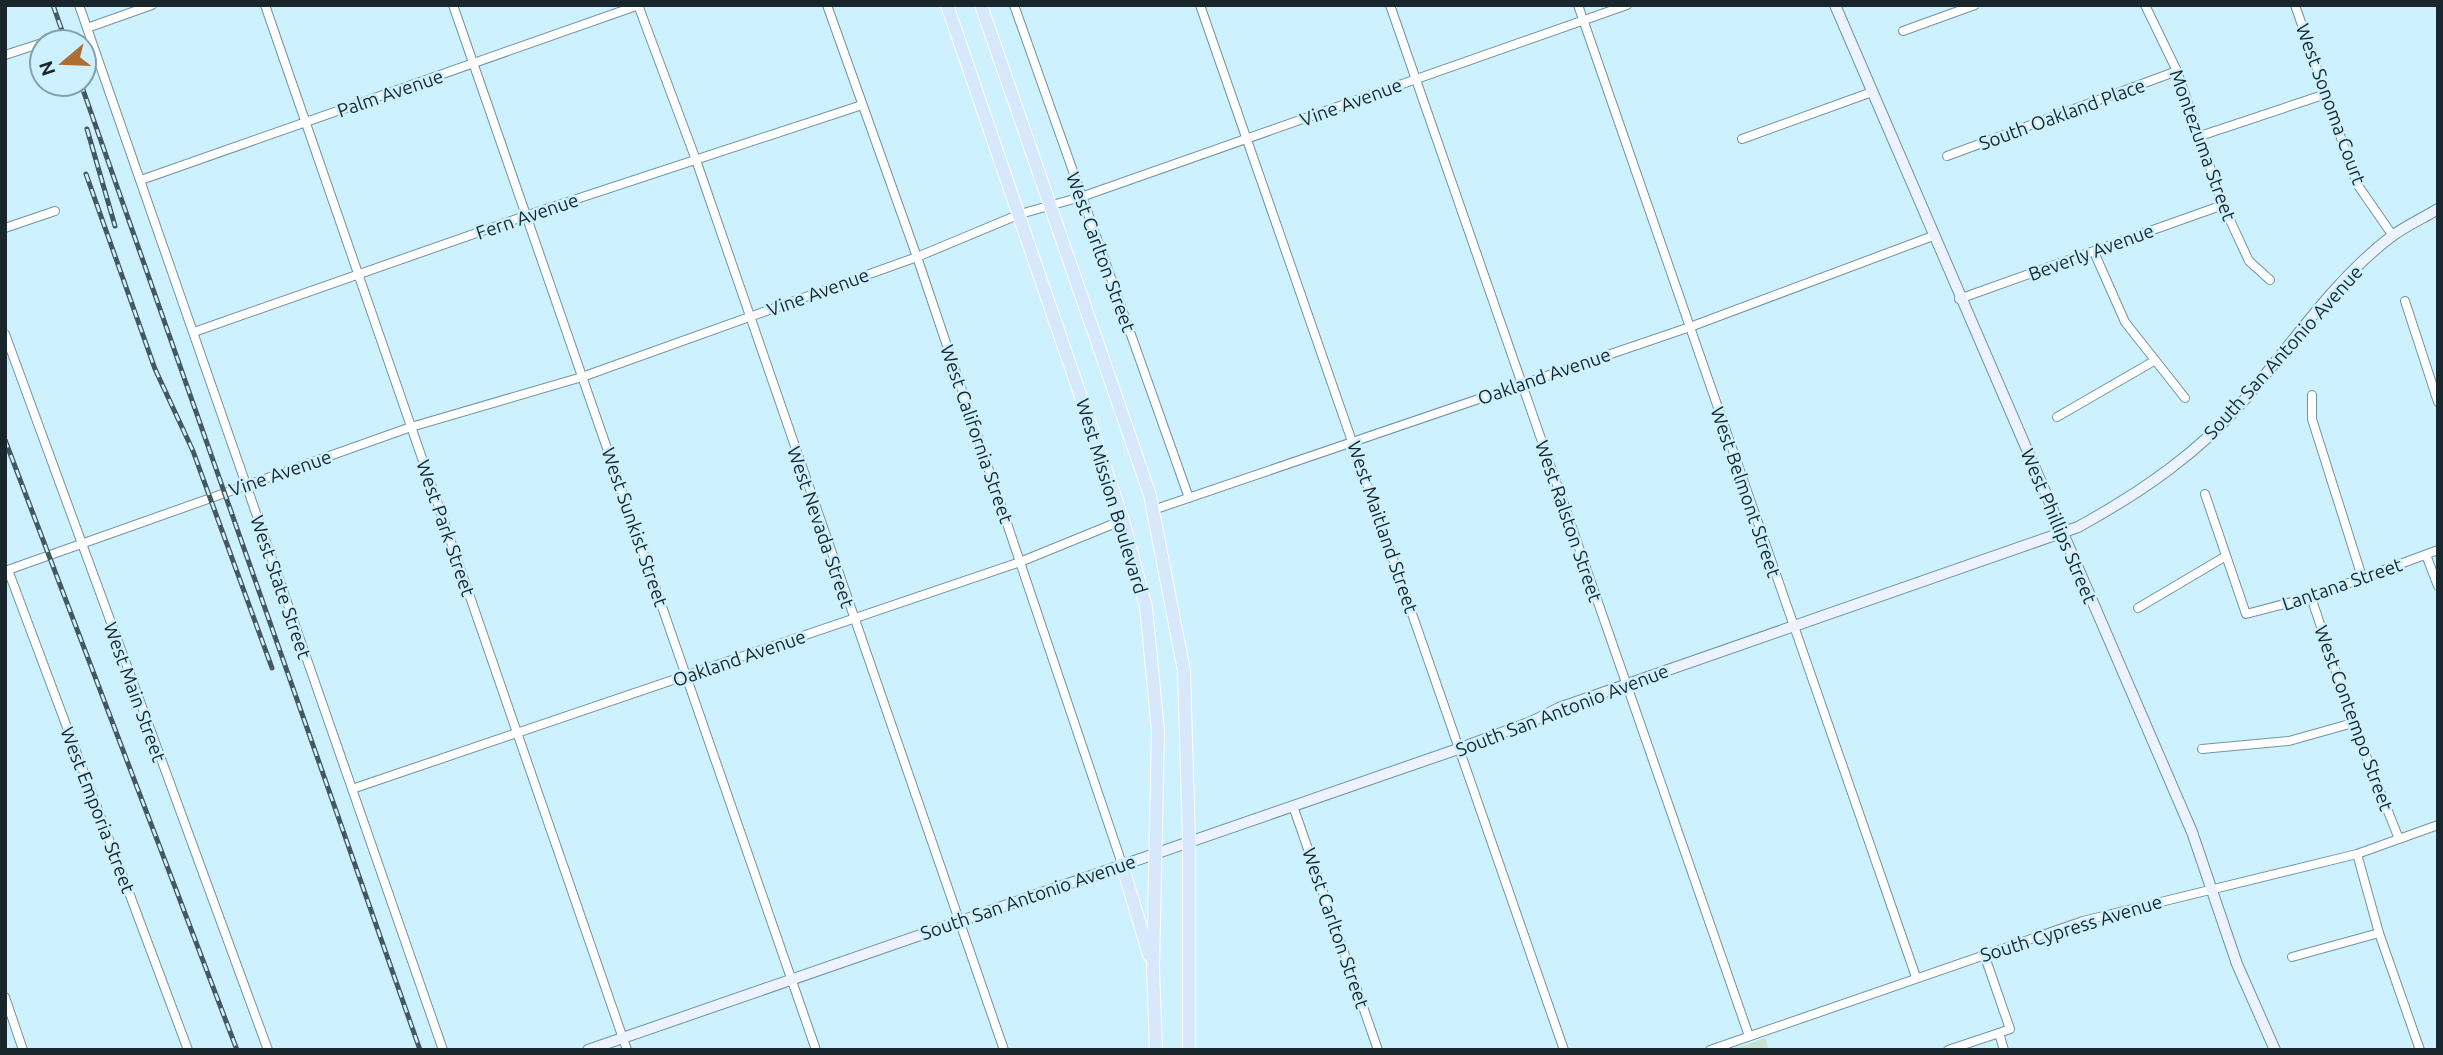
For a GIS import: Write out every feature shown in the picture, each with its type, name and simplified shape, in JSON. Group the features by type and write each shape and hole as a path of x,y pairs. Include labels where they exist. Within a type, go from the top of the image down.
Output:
{"main road":[{"name":"West Mission Boulevard","path":"947,5 1123,520 1146,607 1156,717 1153,969 1156,1050"},
{"name":"West Mission Boulevard","path":"981,5 1153,510 1184,671 1189,841 1189,1050"},
{"path":"1122,864 1153,969"}],"street":[{"name":"West State Street","path":"79,5 88,28"},
{"path":"88,28 152,5"},
{"name":"West Park Street","path":"265,5 627,1050"},
{"name":"West Sunkist Street","path":"453,5 816,1050"},
{"name":"Palm Avenue","path":"141,180 638,5"},
{"name":"West Nevada Street","path":"638,5 696,160 1003,1050"},
{"name":"West California Street","path":"827,5 916,257 1122,864"},
{"name":"West Carlton Street","path":"1014,5 1189,498"},
{"name":"West Maitland Street","path":"1200,5 1564,1050"},
{"name":"West Ralston Street","path":"1390,5 1749,1036"},
{"name":"West Belmont Street","path":"1578,5 1791,627 1916,977"},
{"name":"Vine Avenue","path":"6,570 411,427 582,377 916,257 1020,214 1081,197 1627,5"},
{"name":"West Phillips Street","path":"1835,5 2060,533 2192,832 2238,964 2274,1050"},
{"path":"1903,31 1975,5"},
{"name":"Montezuma Street","path":"2145,5 2159,28 2177,71 2222,205 2249,261 2270,280"},
{"name":"West Sonoma Court","path":"2295,5 2357,184 2393,236"},
{"path":"5,55 28,48"},
{"name":"West State Street","path":"98,57 443,1050"},
{"name":"South Oakland Place","path":"1947,156 2177,71"},
{"path":"1742,139 1872,92"},
{"path":"2200,136 2326,94"},
{"name":"Fern Avenue","path":"194,332 525,216 862,105"},
{"name":"Beverly Avenue","path":"1959,299 2222,205"},
{"name":"South San Antonio Avenue","path":"588,1050 1458,749 1625,685 2060,533 2131,498 2203,442 2245,399 2353,272 2393,236 2438,208"},
{"path":"5,229 55,211"},
{"name":"Oakland Avenue","path":"1153,510 1521,382 1690,327 1933,236"},
{"path":"2094,252 2125,322 2185,398"},
{"path":"2405,300 2438,402"},
{"name":"West Main Street","path":"5,334 268,1050"},
{"path":"2057,416 2154,361"},
{"path":"2312,395 2312,419 2362,577"},
{"path":"2138,608 2226,555 2205,494"},
{"name":"Oakland Avenue","path":"352,789 1020,562 1123,520"},
{"name":"Lantana Street","path":"2226,555 2246,614 2311,597 2438,550"},
{"path":"2426,555 2438,586"},
{"name":"West Emporia Street","path":"6,570 188,1050"},
{"name":"West Contempo Street","path":"2311,597 2353,723 2399,839"},
{"path":"2202,748 2290,741 2353,723"},
{"name":"West Carlton Street","path":"1293,806 1378,1050"},
{"name":"South Cypress Avenue","path":"1710,1050 2083,921 2213,887 2357,854 2438,825"},
{"path":"2357,854 2379,933 2420,1050"},
{"path":"2292,957 2379,933"},
{"path":"1948,1050 2010,1029 1984,954"},
{"path":"5,997 23,1050"},
{"path":"1999,1033 2004,1050"}],"green space":[{"path":"1765,1038 1769,1050 1732,1050"}],"railway":[{"path":"53,5 61,28"},
{"path":"86,98 420,1050"},
{"path":"87,129 115,226"},
{"path":"86,174 155,369 193,451 272,668"},
{"path":"5,440 237,1050"}]}
